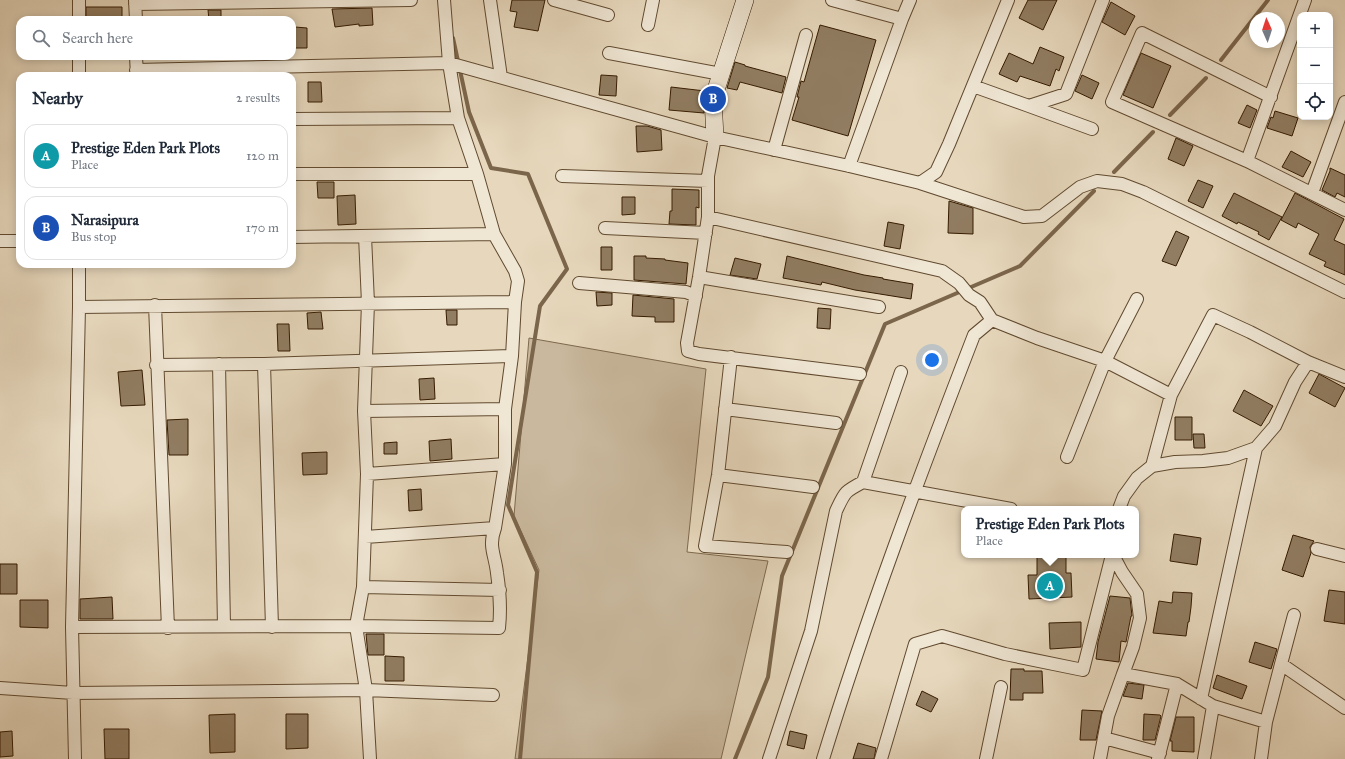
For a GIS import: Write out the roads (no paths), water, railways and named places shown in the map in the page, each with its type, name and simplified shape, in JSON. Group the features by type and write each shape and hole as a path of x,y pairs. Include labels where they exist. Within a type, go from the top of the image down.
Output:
{"street":[{"path":"79,0 79,16"},
{"path":"136,16 135,2 411,0"},
{"path":"72,627 168,628 224,626 356,626 499,628 501,608 500,590 491,538 495,528 505,464 505,409 512,356 515,302 518,281 515,271 494,234 458,118 450,63 444,0"},
{"path":"490,0 498,76"},
{"path":"554,0 608,15"},
{"path":"648,25 653,0"},
{"path":"745,0 713,99 715,137 708,181 708,217 696,296 687,342 688,351 699,354 860,374"},
{"path":"832,0 902,19"},
{"path":"849,166 910,0"},
{"path":"920,183 936,172 1008,0"},
{"path":"1029,106 1066,94 1103,0"},
{"path":"1247,161 1305,0"},
{"path":"1270,97 1142,33 1112,102 1247,161 1345,210"},
{"path":"774,150 806,35"},
{"path":"609,53 721,74"},
{"path":"79,60 79,72"},
{"path":"136,60 136,72"},
{"path":"167,72 450,63 715,137 920,183 1024,217 1042,216 1080,187 1097,181 1122,184 1143,192 1345,292"},
{"path":"973,86 1092,129"},
{"path":"1312,193 1345,102"},
{"path":"296,119 458,118"},
{"path":"296,174 476,174"},
{"path":"562,176 708,181"},
{"path":"708,217 942,272 959,283 969,295 980,302 992,320 1037,338 1104,361 1171,395"},
{"path":"605,228 706,233"},
{"path":"296,237 494,234"},
{"path":"365,236 368,303 364,411 367,474 363,587 356,626 366,690 370,759"},
{"path":"0,240 16,241"},
{"path":"74,759 72,627 79,268"},
{"path":"699,276 879,307"},
{"path":"579,283 686,292 696,296"},
{"path":"1067,456 1104,361 1137,299"},
{"path":"79,307 515,302"},
{"path":"155,305 156,365 168,628"},
{"path":"1152,466 1171,395 1212,315 1250,332 1308,362 1345,377"},
{"path":"823,759 852,668 914,490 974,335 992,320"},
{"path":"156,365 264,364 512,356"},
{"path":"731,357 718,475 705,546 787,552"},
{"path":"1202,699 1256,448 1275,426 1295,382 1308,362"},
{"path":"219,364 224,626"},
{"path":"264,364 272,627"},
{"path":"863,482 901,372"},
{"path":"364,411 505,409"},
{"path":"726,409 836,423"},
{"path":"1120,506 1124,496 1137,478 1152,466 1176,462 1228,458 1256,448"},
{"path":"367,474 505,464"},
{"path":"718,475 813,487"},
{"path":"769,759 811,631 836,511 844,493 863,482 914,490 996,506"},
{"path":"365,537 495,528"},
{"path":"1317,549 1345,556"},
{"path":"881,759 915,644 942,636 1005,654 1083,670 1112,558"},
{"path":"1100,759 1108,716 1133,647 1140,618 1137,594 1115,558"},
{"path":"363,587 500,590"},
{"path":"1261,759 1266,722 1294,615"},
{"path":"1281,664 1345,708"},
{"path":"1123,674 1177,684 1213,706 1266,722"},
{"path":"1104,738 1159,756 1177,684"},
{"path":"986,759 1001,687"},
{"path":"0,688 73,693 366,690 493,695"},
{"path":"1204,759 1213,706"}],"waterway":[{"path":"1221,60 1268,0"},
{"path":"453,38 469,112 491,168 528,174 567,269 540,306 508,505 537,572 520,759"},
{"path":"1170,115 1206,78"},
{"path":"1114,172 1153,132"},
{"path":"735,759 768,677 782,576 885,324 1020,266 1094,191"}],"place":[{"name":"Narasipura","path":"713,99"},
{"name":"Prestige Eden Park Plots","path":"1050,586"}]}
